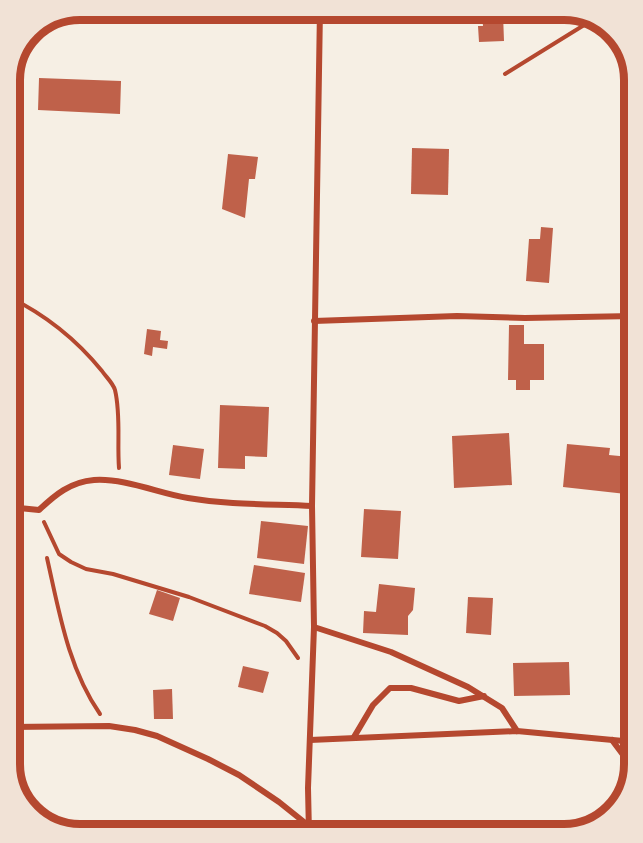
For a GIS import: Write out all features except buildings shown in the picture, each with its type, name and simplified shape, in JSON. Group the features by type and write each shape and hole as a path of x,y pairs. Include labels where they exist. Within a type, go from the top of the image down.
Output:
{"street":[{"path":"309,824 308,788 314,627 312,506 320,20"},
{"path":"314,321 457,316 525,318 624,316"},
{"path":"20,508 39,510 59,491 75,484 94,480 119,482 167,495 208,501 312,506"},
{"path":"314,627 391,651 437,671 502,708 517,731"},
{"path":"354,737 373,705 390,688 411,688 459,701 484,696"},
{"path":"20,727 109,726 157,736 239,775 306,824"},
{"path":"310,740 517,731 624,741"},
{"path":"612,740 624,756"}],"path":[{"path":"505,74 585,24"},
{"path":"20,302 54,322 91,357 115,387 118,414 119,482"},
{"path":"39,510 59,554 70,562 86,569 113,574 189,597 265,626 277,633 294,652 312,688"},
{"path":"46,558 64,636 77,671 93,705 109,726"}]}
